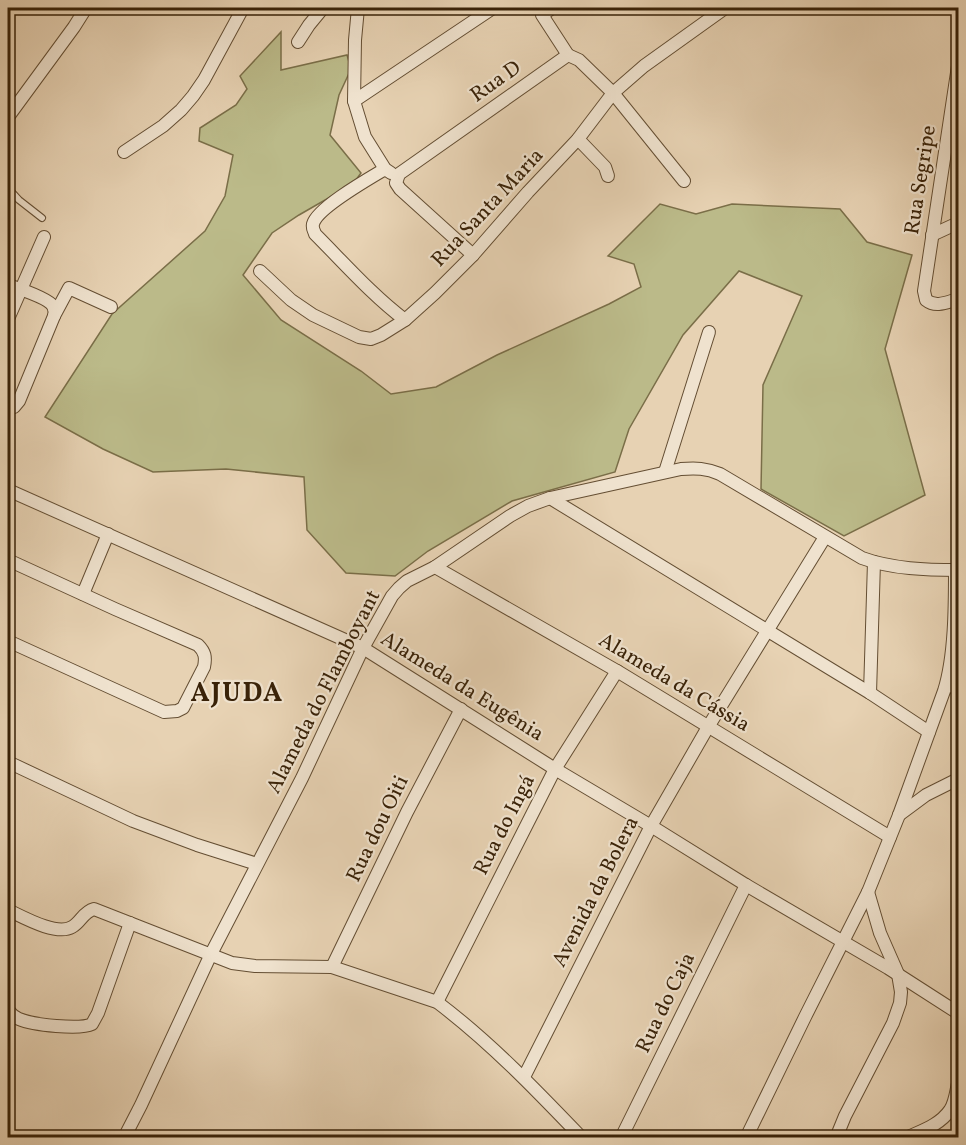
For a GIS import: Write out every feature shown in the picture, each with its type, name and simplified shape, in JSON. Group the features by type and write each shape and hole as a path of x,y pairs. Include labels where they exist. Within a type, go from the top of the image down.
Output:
{"street":[{"path":"8,117 86,8"},
{"path":"124,152 162,126 193,96 243,8"},
{"path":"298,42 322,8"},
{"path":"358,8 354,101 365,137 385,169 397,177 396,183 400,189 472,255"},
{"path":"354,101 493,8"},
{"name":"Rua Santa Maria","path":"260,271 291,300 313,315 359,337 376,338 405,320 472,255 578,140 613,93 644,66 725,8"},
{"path":"543,10 568,55 579,60 613,93 684,181"},
{"name":"Rua D","path":"397,177 568,55"},
{"name":"Rua Segripe","path":"958,66 924,296 931,303 939,304 958,299"},
{"path":"578,140 605,167 608,176"},
{"path":"385,169 362,182 323,211 317,217 313,227 315,234 361,281 405,320"},
{"path":"932,235 958,223"},
{"path":"8,319 14,287 44,237"},
{"path":"14,287 53,310"},
{"path":"11,407 19,401 53,310 69,288 111,307"},
{"path":"665,472 709,332"},
{"name":"Alameda do Flamboyant","path":"124,1137 211,954 302,778 363,648 392,596 407,581 435,567 528,506 550,498 665,472 696,468 708,469 726,477 862,558 873,562 957,570"},
{"name":"Alameda da Eugênia","path":"8,490 363,648 555,769 898,974 958,1013"},
{"path":"550,498 870,693 928,732"},
{"path":"83,594 108,534"},
{"name":"Avenida da Bolera","path":"524,1077 651,826 708,727 825,537"},
{"path":"8,560 198,645 205,654 204,667 183,708 170,712 157,710 8,641"},
{"path":"870,693 873,562"},
{"name":"Alameda da Cássia","path":"435,567 617,670 890,837"},
{"path":"746,1137 868,892 890,837 948,680 957,570"},
{"name":"Rua do Ingá","path":"437,1002 555,769 617,670"},
{"path":"948,680 958,692"},
{"name":"Rua dou Oiti","path":"332,967 407,812 461,709"},
{"path":"8,762 133,821 196,845 257,864"},
{"path":"898,815 926,795 958,779"},
{"name":"Rua do Caja","path":"621,1137 746,885"},
{"path":"836,1137 844,1116 893,1023 900,1003 898,974 880,933 868,892"},
{"path":"8,910 53,929 65,930 76,924 85,913 94,909 211,954 223,961 242,965 332,967 417,994 437,1002 524,1077 582,1137"},
{"path":"8,1010 11,1015 33,1023 81,1027 93,1024 130,923"},
{"path":"906,1137 933,1126 944,1117 951,1109 958,1083"}],"lane":[{"path":"8,188 42,218"}],"shaded area":[{"path":"281,32 281,70 347,55 351,69 339,95 330,135 361,173 353,184 272,233 243,275 281,320 361,371 391,394 436,387 497,355 641,287 634,264 608,256 660,204 696,214 732,204 840,209 867,242 912,255 885,349 925,495 844,536 761,489 763,385 802,296 739,271 683,335 629,429 615,472 512,501 428,551 395,576 346,573 307,530 304,477 226,469 153,472 103,449 45,417 112,314 205,231 225,196 233,155 199,141 200,128 236,105 247,89 240,76"}],"district":[{"name":"AJUDA","path":"237,694"}]}
